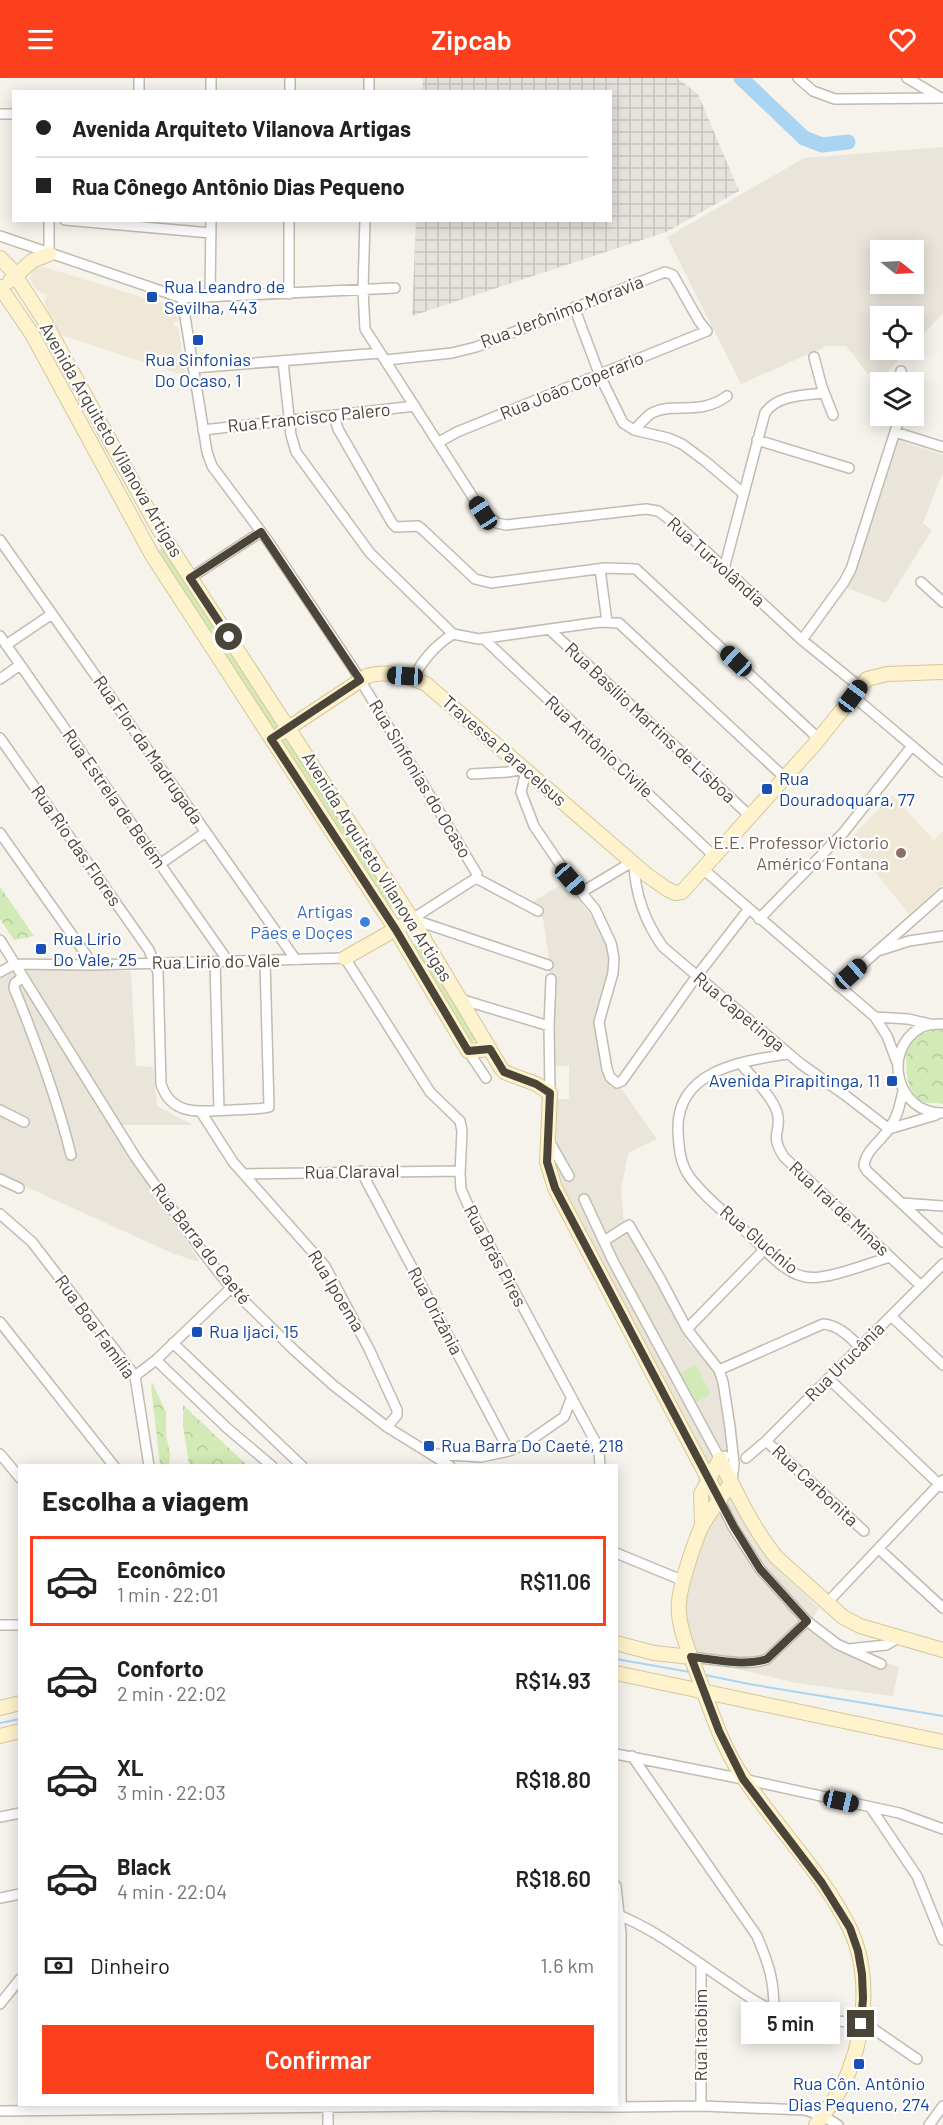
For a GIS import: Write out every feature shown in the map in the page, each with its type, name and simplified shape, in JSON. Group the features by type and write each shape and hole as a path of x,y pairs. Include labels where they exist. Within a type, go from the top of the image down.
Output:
{"main road":[{"path":"0,282 10,281 32,261 49,254"},
{"name":"Avenida Arquiteto Vilanova Artigas","path":"0,258 16,276 42,317 158,528 412,919 504,1072 536,1084 550,1093"},
{"name":"Avenida Arquiteto Vilanova Artigas","path":"0,287 32,334 152,555 396,930 468,1051"},
{"path":"703,869 819,739 867,679 876,676 943,672"},
{"name":"Travessa Paracelsus","path":"360,680 375,674 414,678 426,684 667,889 675,893 682,892 703,869"},
{"path":"271,739 360,680"},
{"path":"345,958 412,919"},
{"path":"468,1051 490,1049"},
{"path":"550,1093 547,1162 553,1182 720,1501"},
{"path":"702,1526 700,1498 708,1478 727,1456"},
{"path":"727,1456 731,1483 755,1527 776,1557 827,1603 843,1617 860,1626 942,1649"},
{"path":"731,1483 702,1526 684,1581 678,1610 692,1659 719,1731 743,1779 822,1883 850,1928 858,1951 863,1998 857,2047 849,2072 820,2120"},
{"path":"618,1644 654,1653 692,1659"},
{"path":"618,1673 701,1684 943,1742"},
{"path":"0,1708 18,1704"},
{"path":"0,1736 18,1732"}],"street":[{"path":"798,78 813,91 835,99 942,98"},
{"path":"907,78 942,98"},
{"path":"49,222 49,254"},
{"path":"90,222 211,233"},
{"path":"210,297 211,222"},
{"path":"289,294 290,222"},
{"name":"Rua Turvolândia","path":"365,222 363,290 365,329 483,513 497,523 516,524 635,509 658,511 669,518 802,640 912,746 941,769"},
{"path":"0,236 182,298 395,288"},
{"name":"Rua Jerônimo Moravia","path":"193,368 463,350 665,272 673,275 707,331"},
{"name":"Rua Sinfonias do Ocaso","path":"182,298 203,430 212,465 261,532 360,680 477,874 476,878"},
{"path":"574,307 600,376 620,420 634,430 668,438 682,444 744,494"},
{"name":"Rua João Coperario","path":"439,442 457,432 707,331"},
{"path":"814,357 833,415"},
{"path":"283,362 296,452 370,553 453,634 470,639 615,622 624,627 784,777"},
{"path":"724,569 762,418 768,408 778,402 796,396 824,393"},
{"path":"634,430 651,414 666,410 699,409 719,402 727,396"},
{"name":"Rua Francisco Palero","path":"203,430 415,406"},
{"path":"334,415 342,437 396,527 418,526 475,579 491,583 600,569 632,568 640,571 819,739"},
{"path":"802,640 844,582 850,569 897,426"},
{"path":"895,432 943,447"},
{"path":"757,440 849,468"},
{"path":"190,578 261,532"},
{"name":"Rua Flor da Madrugada","path":"0,540 296,960"},
{"path":"600,569 607,622"},
{"path":"921,582 943,602"},
{"path":"6,645 52,614"},
{"name":"Rua Basílio Martins de Lisboa","path":"549,629 750,816"},
{"path":"414,678 418,668 437,646 453,634"},
{"name":"Rua Estrela de Belém","path":"0,636 228,961"},
{"name":"Rua Antônio Civile","path":"483,638 714,856"},
{"path":"0,679 20,665"},
{"name":"Rua Rio das Flores","path":"0,738 156,963 160,1084 170,1102 190,1111 201,1112 269,1107 265,961"},
{"path":"759,919 844,832 912,746"},
{"path":"472,774 525,770 522,792 534,826 602,921 614,958 613,973 599,1022 607,1069 610,1077 617,1083 622,1081 696,976 748,910"},
{"path":"160,864 206,832"},
{"path":"0,833 87,956 90,965"},
{"path":"582,892 633,862"},
{"name":"Rua Capetinga","path":"633,862 640,901 652,932 663,947 788,1054 889,1129"},
{"path":"703,869 875,1017 887,1036 898,1065 903,1091 919,1108 928,1112 942,1113"},
{"path":"412,919 476,878 538,911"},
{"path":"838,986 943,893"},
{"path":"412,919 548,965"},
{"path":"429,948 429,937 438,928"},
{"path":"877,951 909,941 943,936"},
{"name":"Rua Barra do Caeté","path":"0,940 136,1158 190,1235 231,1288 318,1371 387,1427 447,1464"},
{"name":"Rua Lirio do Vale","path":"15,964 90,965 345,958"},
{"name":"Rua Brás Pires","path":"345,958 430,1092 460,1121 462,1131 461,1189 599,1451 600,1464"},
{"path":"215,962 219,1110"},
{"path":"0,972 15,964"},
{"path":"23,977 14,988 40,1056 71,1155"},
{"path":"550,1093 551,979"},
{"path":"460,999 549,1026"},
{"path":"875,1017 943,1024"},
{"path":"898,1065 900,1054 912,1035 932,1024"},
{"name":"Avenida Arquiteto Vilanova Artigas","path":"468,1051 486,1078"},
{"path":"740,1063 788,1054"},
{"name":"Rua Glucínio","path":"740,1063 719,1070 699,1082 687,1096 678,1125 679,1148 689,1176 703,1192 792,1273 820,1278 890,1257"},
{"name":"Rua Iraí de Minas","path":"740,1063 776,1108 778,1121 776,1141 784,1157 921,1286"},
{"path":"903,1091 897,1115 889,1129 867,1155 864,1166 943,1242"},
{"path":"0,1110 24,1122"},
{"name":"Rua Ipoema","path":"201,1112 233,1162 326,1266 369,1349 397,1410 397,1415 387,1427"},
{"path":"889,1129 942,1113"},
{"path":"548,1139 569,1176"},
{"name":"Rua Orizânia","path":"361,1171 509,1451"},
{"name":"Rua Claraval","path":"244,1174 460,1171"},
{"path":"0,1179 19,1188"},
{"path":"584,1199 613,1261 727,1456"},
{"path":"902,1203 943,1206"},
{"name":"Rua Boa Família","path":"0,1214 32,1242 135,1376 148,1464"},
{"path":"603,1241 629,1225 687,1329 719,1370 725,1392 727,1456"},
{"path":"687,1329 765,1249"},
{"path":"593,1259 613,1261"},
{"name":"Rua Urucânia","path":"746,1458 829,1379 943,1264"},
{"path":"135,1376 156,1360 231,1288"},
{"path":"891,1316 943,1365"},
{"path":"0,1322 112,1464"},
{"path":"719,1370 823,1324 839,1329 860,1347"},
{"path":"173,1343 300,1464"},
{"path":"156,1360 227,1428 270,1464"},
{"path":"827,1603 942,1484 829,1379"},
{"path":"433,1454 481,1457 509,1451 525,1444 564,1418 570,1399"},
{"path":"564,1418 575,1420 587,1429"},
{"name":"Rua Carbonita","path":"766,1441 864,1532"},
{"path":"0,1454 18,1476"},
{"path":"458,1464 463,1457"},
{"path":"720,1501 760,1569 807,1621 822,1634 848,1650 881,1664"},
{"path":"879,1549 943,1608"},
{"path":"618,1554 684,1581"},
{"path":"692,1659 749,1662 767,1659 807,1621"},
{"path":"0,1625 18,1625"},
{"path":"848,1650 886,1645 898,1638"},
{"path":"618,1754 899,1813 943,1828"},
{"path":"632,1756 757,1936 771,1968 774,2011"},
{"path":"871,1808 917,1876 943,1940"},
{"path":"0,1817 18,1813"},
{"path":"0,1898 18,1894"},
{"path":"621,2107 618,1915 665,1939 754,2000 774,2011 814,2020 861,2024 879,2032 917,2059"},
{"name":"Rua Itaobim","path":"701,1964 701,2106"},
{"path":"0,2004 18,1982"},
{"path":"0,2111 29,2108 339,2106"},
{"path":"582,2106 794,2109 805,2110 820,2120 838,2125"},
{"path":"929,2125 943,2106"},
{"path":"328,2107 328,2125"}],"shaded area":[{"path":"423,78 677,78 698,94 739,191 666,232 412,316 416,222 612,222 612,90 422,90"},
{"path":"943,147 943,313 924,333 924,306 870,306 870,360 899,360 887,372 870,372 870,376 846,346 827,346 741,384 667,237 804,158"},
{"path":"44,267 168,305 175,310 178,321 173,326 178,327 186,376 61,335 44,301 47,295 36,290 30,278 34,268"},
{"path":"895,439 943,455 943,472 923,523 932,530 886,603 843,586"},
{"name":"E.E. Professor Victorio Américo Fontana","path":"892,795 934,840 943,831 943,884 909,914 849,840"},
{"path":"567,881 606,939 612,980 599,1029 606,1076 612,1088 621,1088 657,1139 630,1152 627,1159 621,1190 624,1223 689,1344 713,1367 730,1405 739,1510 775,1567 819,1608 807,1628 838,1647 899,1667 893,1696 796,1683 700,1660 679,1613 699,1539 698,1473 555,1179 556,1099 569,1099 569,1066 553,1066 550,965 543,919 531,903"},
{"path":"13,968 131,971 136,1066 153,1067 157,1106 193,1125 111,1125 200,1262 174,1254 0,1175 0,976"}],"green space":[{"path":"162,548 395,905 390,908 158,551"},
{"path":"0,887 34,936 14,940 0,919"},
{"path":"417,942 476,1040 472,1042 413,945"},
{"path":"938,1029 943,1030 943,1104 926,1103 917,1098 909,1085 906,1069 907,1046 921,1034"},
{"path":"696,1365 711,1394 695,1403 679,1374"},
{"path":"152,1382 166,1412 169,1464 160,1464"},
{"path":"183,1405 246,1464 189,1464 183,1425"}],"waterway":[{"path":"741,78 804,138 822,145 848,142"},
{"path":"618,1659 690,1672"},
{"path":"705,1675 943,1716"},
{"path":"0,1723 18,1719"}],"place":[{"name":"Rua Leandro de Sevilha, 443","path":"152,297"},
{"name":"Rua Sinfonias Do Ocaso, 1","path":"198,340"},
{"name":"Rua Douradoquara, 77","path":"767,789"},
{"name":"E.E. Professor Victorio Américo Fontana","path":"901,853"},
{"name":"Artigas Pães e Doçes","path":"365,922"},
{"name":"Rua Lírio Do Vale, 25","path":"41,949"},
{"name":"Avenida Pirapitinga, 11","path":"892,1081"},
{"name":"Rua Ijaci, 15","path":"197,1332"},
{"name":"Rua Barra Do Caeté, 218","path":"429,1446"},
{"name":"Rua Côn. Antônio Dias Pequeno, 274","path":"859,2064"}],"route":[{"path":"229,637 190,578 261,532 360,680 271,739 396,930 468,1051 490,1049 504,1072 536,1084 550,1093 547,1162 555,1188 748,1552 760,1569 807,1621 767,1659 761,1661 691,1657 719,1731 743,1779 822,1883 850,1928 858,1951 862,1974 861,2024"}]}
